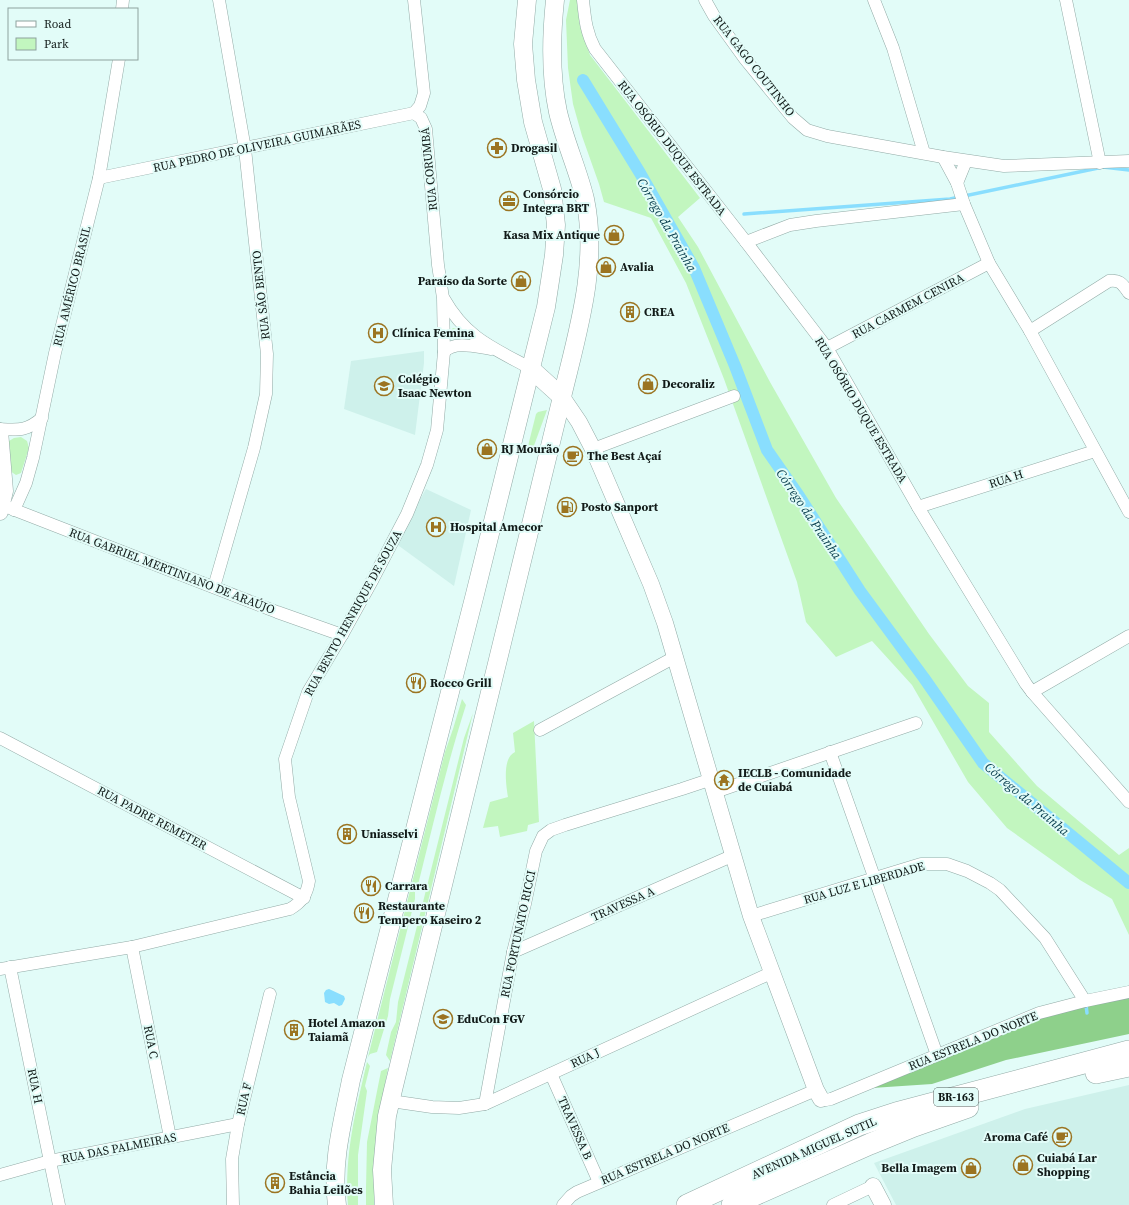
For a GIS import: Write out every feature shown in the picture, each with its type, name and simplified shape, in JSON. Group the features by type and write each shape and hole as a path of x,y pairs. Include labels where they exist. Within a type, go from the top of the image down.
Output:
{"highway":[{"name":"AVENIDA MIGUEL SUTIL","path":"732,1205 802,1163 859,1125 896,1113 1129,1051"},
{"name":"AVENIDA MIGUEL SUTIL","path":"688,1205 802,1163 870,1144 914,1126 972,1106 1038,1087 1129,1066"}],"main road":[{"path":"337,1205 335,1174 339,1144 352,1080 546,307 554,255 556,225 552,189 533,122 526,80 523,44 527,0"},
{"path":"384,1205 382,1170 387,1116 418,982 554,430 583,305 589,259 588,230 585,200 558,112 553,75 551,38 555,0"},
{"path":"530,368 562,397"}],"street":[{"name":"RUA SÃO BENTO","path":"214,587 254,448 266,394 267,354 245,148 219,0"},
{"name":"RUA CORUMBÁ","path":"414,0 424,93 420,106 414,113 421,118 426,129 438,265 443,298 444,352"},
{"name":"RUA OSÓRIO DUQUE ESTRADA","path":"583,0 585,24 588,36 595,49 827,348 918,507 1032,692 1129,802"},
{"name":"RUA GAGO COUTINHO","path":"705,0 714,16 745,59 793,118 807,130 827,136 943,157 1004,166 1129,161"},
{"path":"874,0 893,48 924,153"},
{"path":"1066,0 1100,163"},
{"name":"RUA AMÉRICO BRASIL","path":"5,509 26,483 42,418 55,353 99,178 119,60"},
{"name":"RUA PEDRO DE OLIVEIRA GUIMARÃES","path":"99,178 414,113"},
{"path":"943,157 957,185 989,263 1030,331 1129,512"},
{"path":"957,185 966,160"},
{"path":"746,242 790,225 816,220 963,202"},
{"name":"RUA CARMEM CENIRA","path":"827,348 989,263"},
{"path":"1030,331 1109,282 1115,280 1122,283 1129,293"},
{"name":"RUA CORUMBÁ","path":"443,298 461,325 483,343 530,368"},
{"name":"RUA CORUMBÁ","path":"444,352 456,345 496,350"},
{"name":"RUA BENTO HENRIQUE DE SOUZA","path":"304,898 308,890 309,881 290,797 285,759 308,692 373,579 407,514 427,465 437,430 444,352"},
{"path":"593,450 734,396"},
{"path":"562,397 579,422 593,450 651,584 665,623 751,916 771,973 819,1095"},
{"path":"5,509 0,430 19,430 28,428 42,418"},
{"path":"554,430 564,420 572,419 579,422"},
{"name":"RUA H","path":"918,507 1095,451"},
{"name":"RUA GABRIEL MERTINIANO DE ARAÚJO","path":"5,509 214,587 276,612 342,635"},
{"path":"1032,692 1129,636"},
{"path":"540,730 675,657"},
{"path":"713,786 830,752 916,723"},
{"name":"RUA PADRE REMETER","path":"0,738 304,898"},
{"path":"830,752 937,1056"},
{"name":"RUA FORTUNATO RICCI","path":"485,1104 512,952 525,904 536,851 543,836 551,830 565,825 713,786"},
{"name":"TRAVESSA A","path":"512,952 734,855"},
{"name":"RUA LUZ E LIBERDADE","path":"751,916 921,864 948,864 967,871 1000,890 1045,938 1085,1001"},
{"path":"5,968 132,947 290,909 304,898"},
{"name":"RUA C","path":"132,947 170,1137"},
{"name":"RUA H","path":"5,968 50,1162 58,1205"},
{"name":"RUA J","path":"391,1101 418,1106 446,1108 459,1108 485,1104 771,973"},
{"name":"RUA ESTRELA DO NORTE","path":"563,1205 570,1196 599,1182 819,1095 826,1100 831,1099 1039,1013 1085,1001 1129,992"},
{"name":"RUA F","path":"232,1205 232,1159 238,1124 270,994"},
{"name":"TRAVESSA B","path":"551,1074 599,1182"},
{"name":"RUA DAS PALMEIRAS","path":"0,1175 50,1162 238,1124"},
{"path":"382,1170 389,1205"},
{"path":"832,1205 873,1186 883,1205"}],"shaded area":[{"name":"Colégio Isaac Newton","path":"424,351 424,363 415,435 344,409 351,361"},
{"name":"Hospital Amecor","path":"426,489 471,510 454,586 395,543"},
{"path":"1129,1085 1129,1205 896,1205 874,1163 1025,1109"}],"green space":[{"path":"570,0 577,0 580,26 590,55 700,198 678,217 698,247 770,382 836,498 929,634 968,686 989,703 989,732 1037,786 1119,855 1129,848 1129,935 1112,899 1080,880 1007,828 968,782 912,685 872,641 836,657 806,622 797,582 724,379 686,283 651,218 604,202 573,104 568,68 566,20"},
{"path":"453,328 479,342 452,338 449,332"},
{"path":"547,410 532,451 527,450 536,414"},
{"path":"21,437 27,441 29,448 21,473 16,475 10,471 7,449 9,441 14,438"},
{"path":"462,699 466,705 446,772 418,885 415,891 415,899 390,999 388,1016 377,1052 370,1054 368,1057 445,752"},
{"path":"473,713 390,1061 386,1055 391,1032 396,1022 398,1002 464,738"},
{"path":"534,721 539,822 528,825 527,831 500,837 498,826 483,828 490,802 508,797 506,772 508,760 515,752 513,733"},
{"path":"1129,996 1129,1034 1006,1060 932,1084 872,1088 1042,1016"},
{"path":"367,1062 370,1066 365,1086 367,1091 358,1155 358,1205 348,1205 347,1187 349,1151 355,1115"},
{"path":"388,1068 378,1136 374,1205 366,1205 367,1142 381,1071"}],"water":[{"path":"329,989 344,996 345,999 342,1005 339,1006 334,1003 329,1004 325,1002 324,993"}],"waterway":[{"name":"Córrego da Prainha","path":"583,80 640,173 694,268 735,366 767,450 799,496 860,591 924,678 983,763 1129,883"},
{"path":"744,214 950,199 1103,167 1129,170"},
{"path":"1087,1013 1086,1005 1088,1005"}],"place":[{"name":"Drogasil","path":"497,148"},
{"name":"Consórcio Integra BRT","path":"509,201"},
{"name":"Kasa Mix Antique","path":"614,235"},
{"name":"Avalia","path":"606,267"},
{"name":"Paraíso da Sorte","path":"521,281"},
{"name":"CREA","path":"630,312"},
{"name":"Clínica Femina","path":"378,333"},
{"name":"Decoraliz","path":"648,384"},
{"name":"Colégio Isaac Newton","path":"384,386"},
{"name":"RJ Mourão","path":"487,449"},
{"name":"The Best Açaí","path":"573,456"},
{"name":"Posto Sanport","path":"567,507"},
{"name":"Hospital Amecor","path":"436,527"},
{"name":"Rocco Grill","path":"416,683"},
{"name":"IECLB - Comunidade de Cuiabá","path":"724,780"},
{"name":"Uniasselvi","path":"347,834"},
{"name":"Carrara","path":"371,886"},
{"name":"Restaurante Tempero Kaseiro 2","path":"364,913"},
{"name":"EduCon FGV","path":"443,1019"},
{"name":"Hotel Amazon Taiamã","path":"294,1030"},
{"name":"Aroma Café","path":"1062,1137"},
{"name":"Cuiabá Lar Shopping","path":"1023,1165"},
{"name":"Bella Imagem","path":"971,1168"},
{"name":"Estância Bahia Leilões","path":"275,1183"}]}
